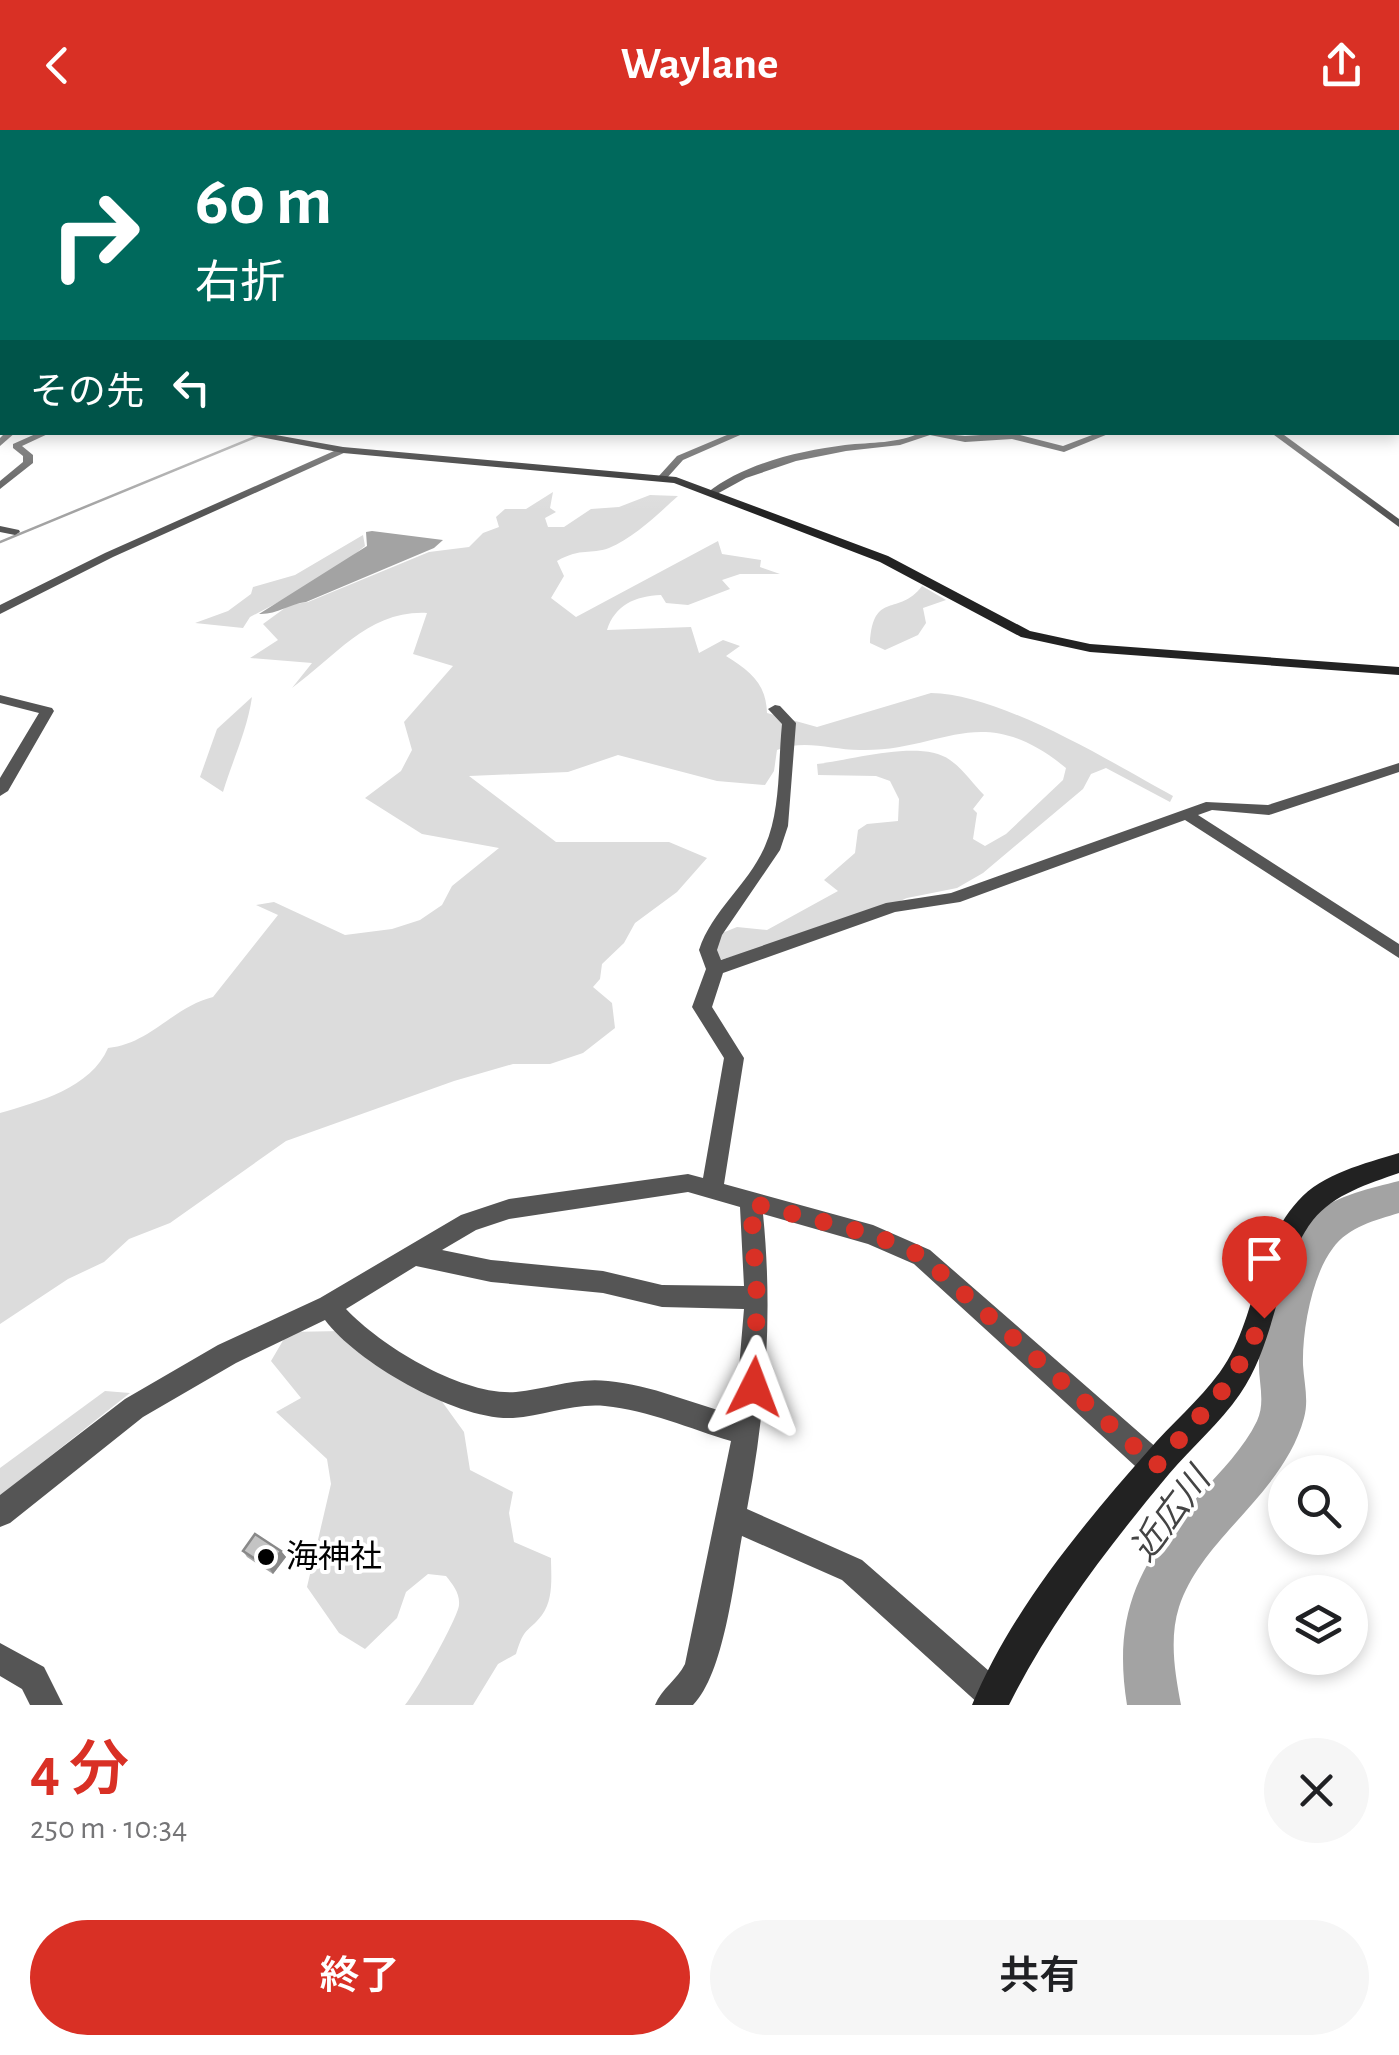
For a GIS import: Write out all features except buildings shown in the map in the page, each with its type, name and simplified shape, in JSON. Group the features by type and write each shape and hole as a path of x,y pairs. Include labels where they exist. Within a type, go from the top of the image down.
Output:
{"street":[{"path":"0,486 30,459 16,446 41,435"},
{"path":"262,435 343,450 663,477 884,559 1006,625 1058,643 1399,670"},
{"path":"663,477 680,458 736,435"},
{"path":"712,492 744,474 813,455 918,435"},
{"path":"940,435 964,439 1001,435"},
{"path":"1014,435 1064,449 1101,435"},
{"path":"1278,435 1399,524"},
{"path":"0,610 109,555 343,450"},
{"path":"0,530 16,532"},
{"path":"0,700 48,711 0,790"},
{"path":"712,1188 734,1058 702,1007 716,970 708,950 712,934 772,850 780,826 790,723 775,709"},
{"path":"716,970 892,908 954,898 1218,804 1269,810 1399,767"},
{"path":"1188,815 1399,952"},
{"path":"731,1516 852,1570 992,1700 1051,1598 1156,1466 1230,1382 1251,1350 1264,1318 1280,1251 1307,1208 1350,1180 1399,1164"},
{"path":"0,1513 134,1408 227,1354 329,1306 469,1222 499,1211 688,1184 874,1235 922,1256 1156,1466"},
{"path":"671,1705 698,1676 755,1376 757,1298 751,1203"},
{"path":"414,1255 491,1271 602,1282 662,1296 757,1298"},
{"path":"329,1306 338,1322 371,1348 470,1400 514,1405 586,1393 612,1394 746,1432"},
{"path":"0,1659 33,1678 47,1705"}],"shaded area":[{"path":"553,492 550,508 556,512 545,518 548,527 564,527 591,509 619,507 650,495 678,496 619,543 557,561 564,576 551,598 576,617 718,541 722,554 761,560 760,567 780,574 740,574 722,580 730,589 688,605 666,603 661,595 643,597 621,608 607,630 691,627 699,653 723,640 740,646 726,656 755,679 764,694 767,713 817,727 931,693 959,696 1055,732 1173,796 1170,802 1106,768 1091,774 1083,789 983,873 957,888 907,898 840,926 716,961 705,940 737,927 767,930 838,891 824,880 855,853 858,830 867,824 898,821 899,799 890,781 876,776 818,775 817,764 905,751 937,754 950,760 984,795 973,809 977,813 973,839 985,846 1006,834 1063,780 1066,768 1036,747 985,732 889,748 788,747 777,750 774,771 765,785 717,781 618,755 568,772 469,776 556,842 669,842 707,858 677,892 635,923 624,943 602,964 600,979 593,987 612,1003 615,1028 583,1053 550,1064 513,1064 454,1081 286,1141 170,1223 129,1239 104,1262 68,1279 0,1324 0,1113 62,1091 89,1073 108,1048 136,1040 213,997 278,915 256,905 274,902 345,935 392,929 420,920 442,905 452,886 499,848 422,834 365,798 401,771 412,750 404,722 453,666 413,654 427,613 406,614 370,627 292,688 312,663 250,658 278,640 263,624 289,605 308,602 429,552 469,547 483,533 499,527 496,517 505,509 526,509"},
{"path":"366,532 443,540 434,548 306,602 259,614 367,546"},
{"path":"363,535 365,546 326,577 250,617 243,628 195,623 228,611 251,594 253,587 295,575"},
{"path":"922,586 946,600 923,608 926,623 918,635 885,650 870,643 876,616 905,601"},
{"path":"252,697 223,792 200,777 217,729"},
{"path":"342,1331 438,1396 464,1432 470,1470 513,1492 509,1513 514,1542 551,1558 546,1609 524,1634 516,1654 498,1664 473,1705 405,1705 457,1613 456,1589 446,1576 428,1574 406,1592 397,1618 365,1649 339,1633 307,1587 331,1484 327,1459 276,1412 301,1398 271,1361 288,1332"},
{"path":"105,1391 130,1393 0,1496 0,1468"}],"waterway":[{"path":"0,542 260,435"},
{"name":"近広川","path":"1154,1705 1147,1638 1152,1611 1175,1563 1249,1474 1281,1420 1285,1331 1311,1247 1325,1228 1344,1216 1399,1197"}],"place":[{"name":"海神社","path":"266,1557"}],"route":[{"path":"754,1387 757,1298 751,1203 874,1235 922,1256 1156,1466 1230,1382 1251,1350 1264,1318"}]}
